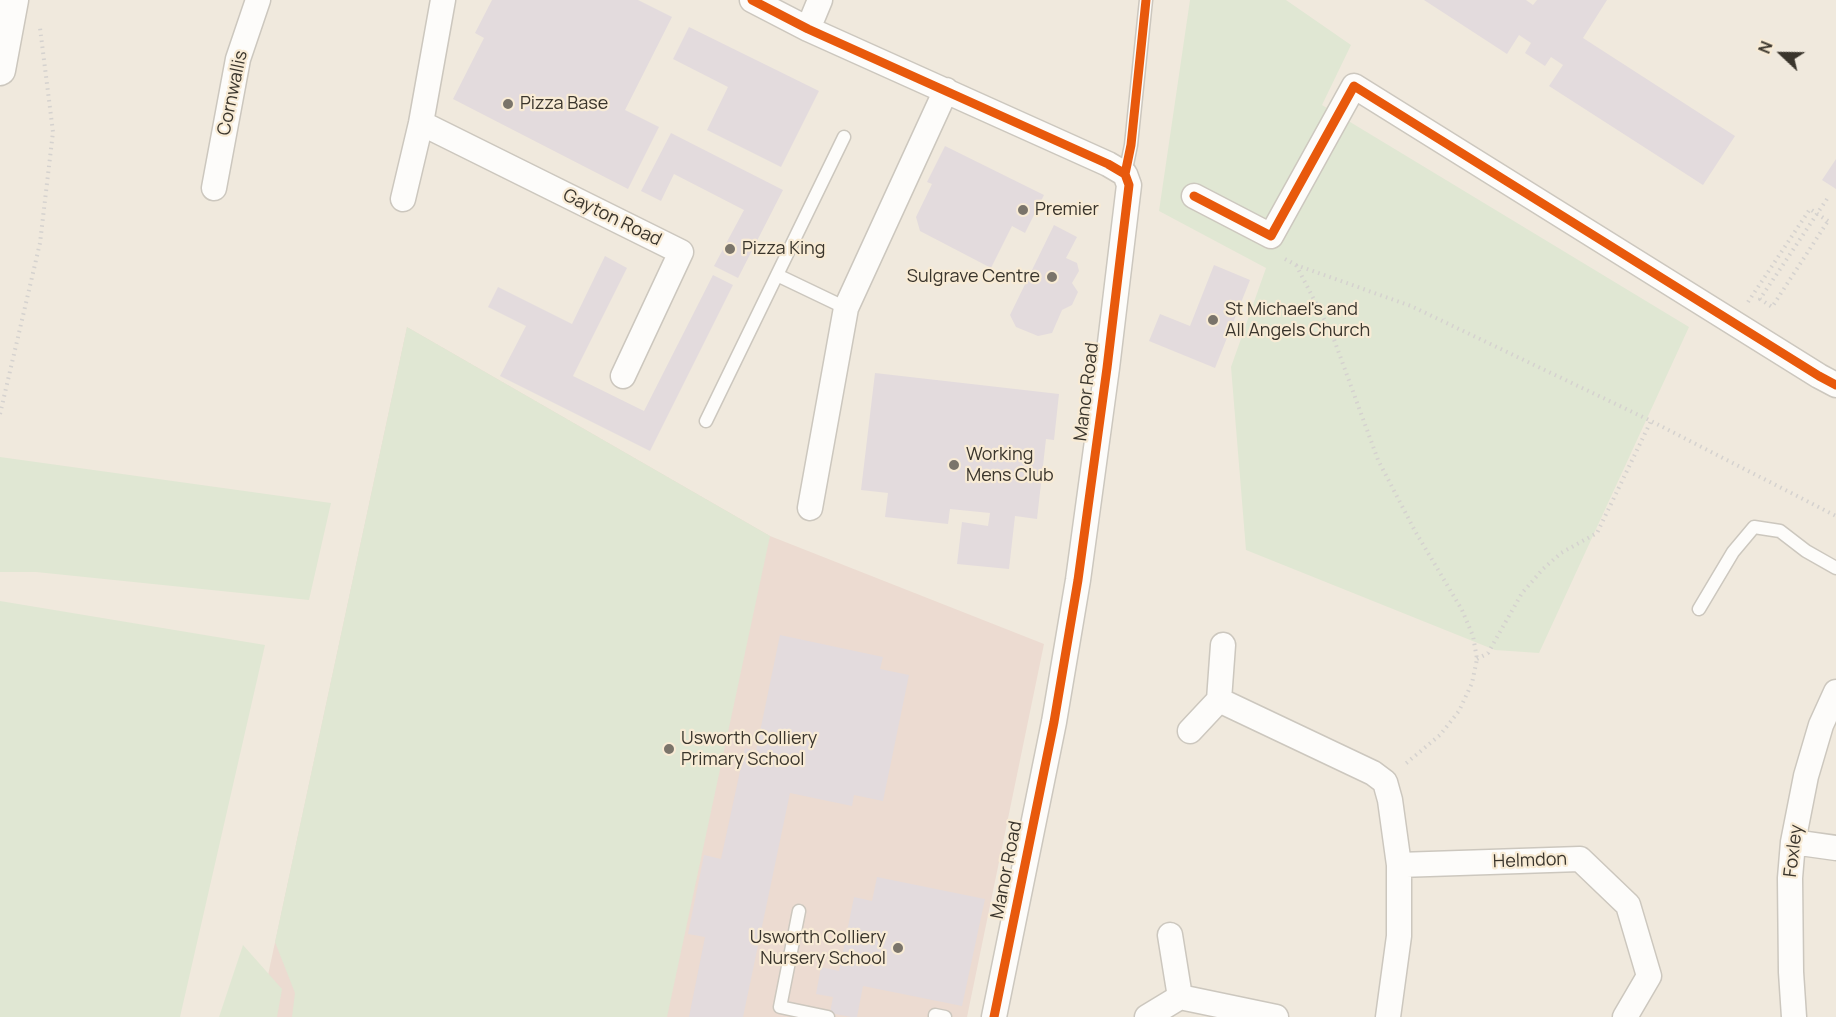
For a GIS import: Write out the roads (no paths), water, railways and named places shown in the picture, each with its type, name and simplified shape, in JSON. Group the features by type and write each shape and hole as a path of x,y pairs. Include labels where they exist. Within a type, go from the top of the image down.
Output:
{"street":[{"path":"0,70 13,0"},
{"name":"Cornwallis","path":"214,188 238,59 258,0"},
{"path":"403,199 421,123 443,0"},
{"path":"752,0 808,29 1108,164 1125,174"},
{"path":"808,29 820,0"},
{"path":"1194,196 1271,236 1354,86 1836,385"},
{"path":"810,508 846,308 946,90"},
{"name":"Gayton Road","path":"421,123 681,252 623,376"},
{"name":"Manor Road","path":"994,1017 1054,722 1078,580 1129,185 1125,174"},
{"path":"1190,731 1219,700 1223,645"},
{"name":"Foxley","path":"1794,1017 1790,878 1793,842 1806,776 1821,725 1836,692"},
{"path":"1219,700 1373,773 1385,782 1390,800 1399,865 1399,936 1388,1017"},
{"path":"1793,842 1836,848"},
{"name":"Helmdon","path":"1399,865 1580,859 1628,905 1649,976 1624,1017"},
{"path":"1170,935 1180,997"},
{"path":"1147,1017 1180,997 1276,1017"}],"lane":[{"path":"1125,174 1131,145 1146,0"},
{"path":"706,421 844,137"},
{"path":"777,275 846,308"},
{"path":"1699,609 1733,552 1754,527 1780,531 1806,551 1836,568"},
{"path":"799,911 780,1006 828,1017"},
{"path":"935,1017 935,1015 945,1017"}],"place":[{"name":"Pizza Base","path":"508,104"},
{"name":"Premier","path":"1023,210"},
{"name":"Pizza King","path":"730,249"},
{"name":"Sulgrave Centre","path":"1052,277"},
{"name":"St Michael's and All Angels Church","path":"1213,320"},
{"name":"Working Mens Club","path":"954,465"},
{"name":"Usworth Colliery Primary School","path":"669,749"},
{"name":"Usworth Colliery Nursery School","path":"898,948"}]}
